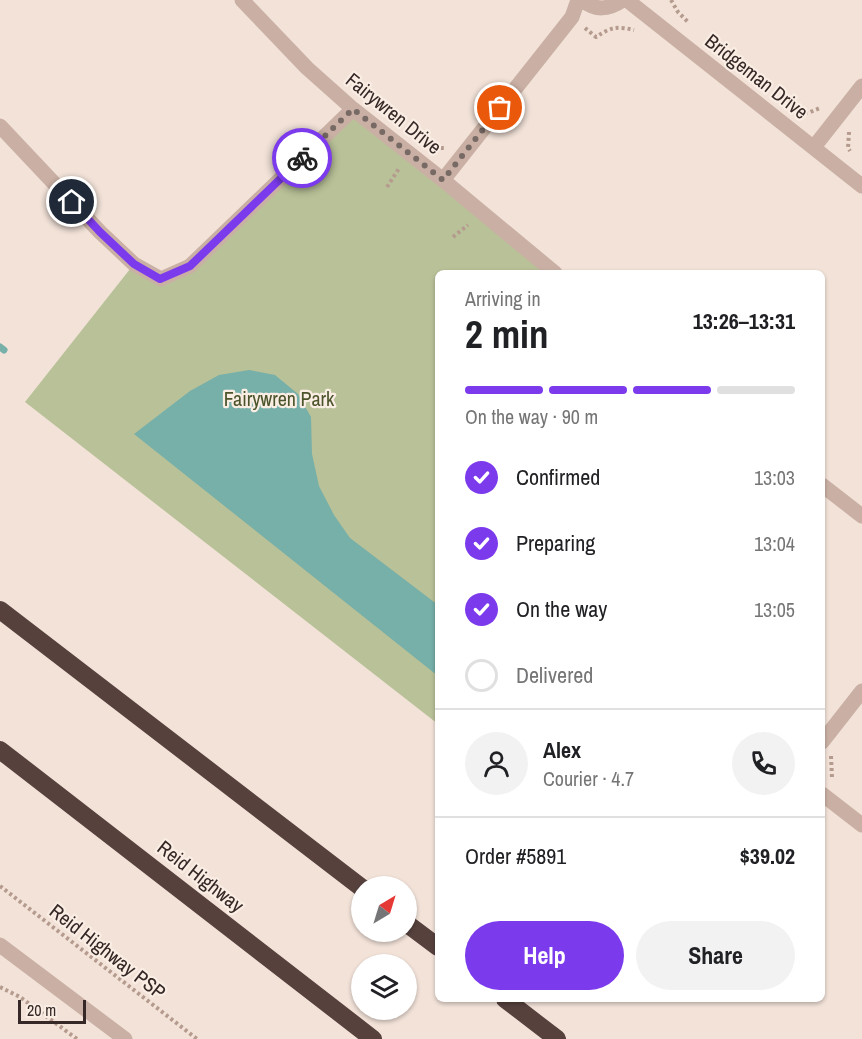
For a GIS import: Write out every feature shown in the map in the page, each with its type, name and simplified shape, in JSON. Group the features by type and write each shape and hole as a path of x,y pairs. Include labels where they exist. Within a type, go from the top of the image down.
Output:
{"highway":[{"path":"0,610 351,880"},
{"name":"Reid Highway","path":"0,750 373,1039"},
{"path":"417,931 435,945"},
{"path":"509,1002 557,1039"}],"street":[{"name":"Fairywren Drive","path":"242,0 307,68 353,109 551,270"},
{"path":"443,180 572,17 580,0 589,6 602,8 614,6 625,0"},
{"name":"Bridgeman Drive","path":"625,0 862,186"},
{"path":"814,147 862,86"},
{"path":"0,126 100,232 134,264 160,279 190,266 353,109"},
{"path":"825,487 862,516"},
{"path":"828,746 862,691"},
{"path":"826,797 862,825"},
{"path":"0,945 125,1039"}],"path":[{"path":"671,0 678,12 690,24"},
{"path":"797,110 808,113 826,105 850,124 848,148 854,158"},
{"path":"826,797 839,790 832,778 831,755 828,746"},
{"name":"Reid Highway PSP","path":"0,886 197,1039"},
{"path":"0,987 20,997 77,1039"}],"green space":[{"name":"Fairywren Park","path":"353,109 551,270 435,270 435,722 25,402 134,264 161,279 190,266"}],"water":[{"path":"249,370 275,375 298,394 311,417 312,454 319,486 334,515 350,538 435,603 435,674 134,434 190,391 219,375"}],"waterway":[{"path":"0,347 4,350"}],"way so far":[{"path":"302,158 353,109 443,180 500,108"}],"route":[{"path":"72,202 134,264 160,279 190,266 302,158"}]}
